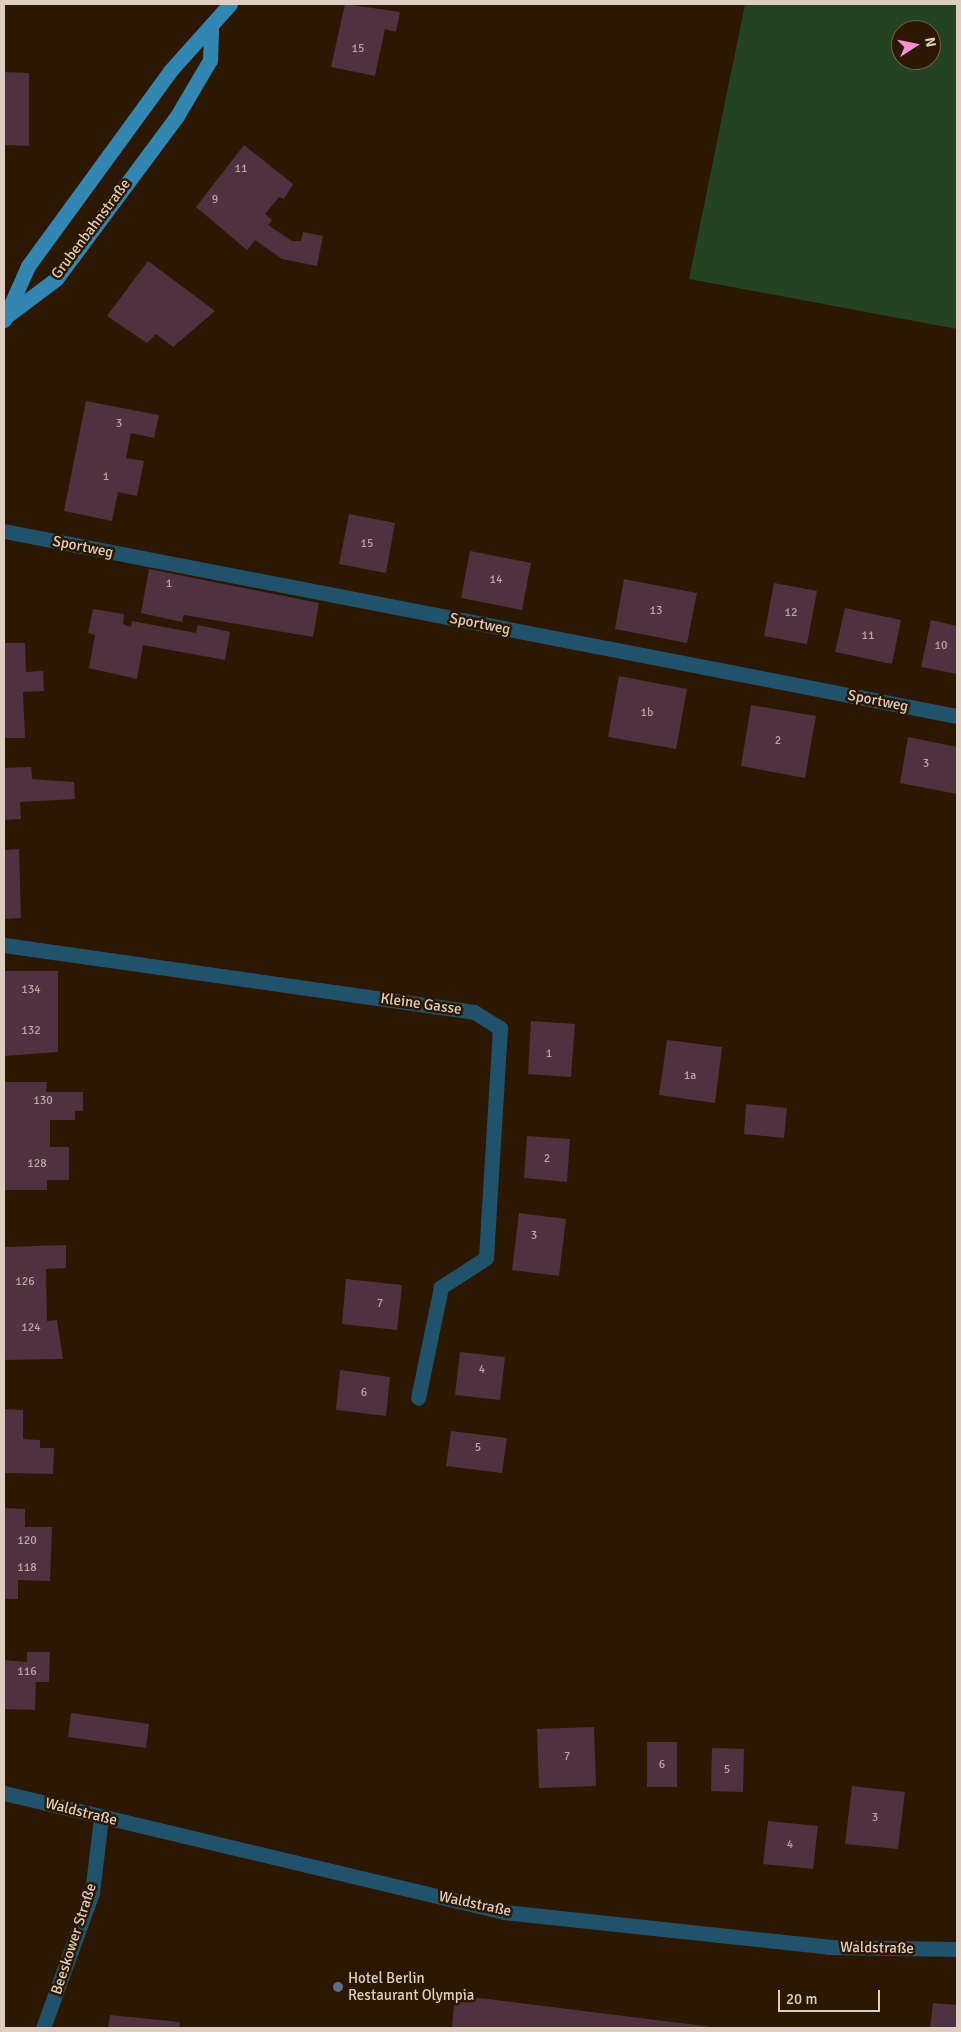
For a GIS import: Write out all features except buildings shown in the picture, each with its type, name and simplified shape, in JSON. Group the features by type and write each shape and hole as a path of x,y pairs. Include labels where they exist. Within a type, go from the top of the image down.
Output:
{"main road":[{"name":"Grubenbahnstraße","path":"4,317 28,266 170,71 211,30 230,4"},
{"name":"Grubenbahnstraße","path":"4,317 56,279 177,116 210,60 211,30"}],"street":[{"name":"Sportweg","path":"4,531 957,716"},
{"name":"Kleine Gasse","path":"4,945 474,1012 500,1028 486,1258 441,1287 418,1398"},
{"name":"Waldstraße","path":"4,1792 101,1818 504,1912 829,1947 957,1950"},
{"name":"Beeskower Straße","path":"43,2028 92,1893 101,1818"}],"green space":[{"path":"745,4 957,4 957,329 689,279"}],"place":[{"name":"Hotel Berlin Restaurant Olympia","path":"338,1987"}]}
